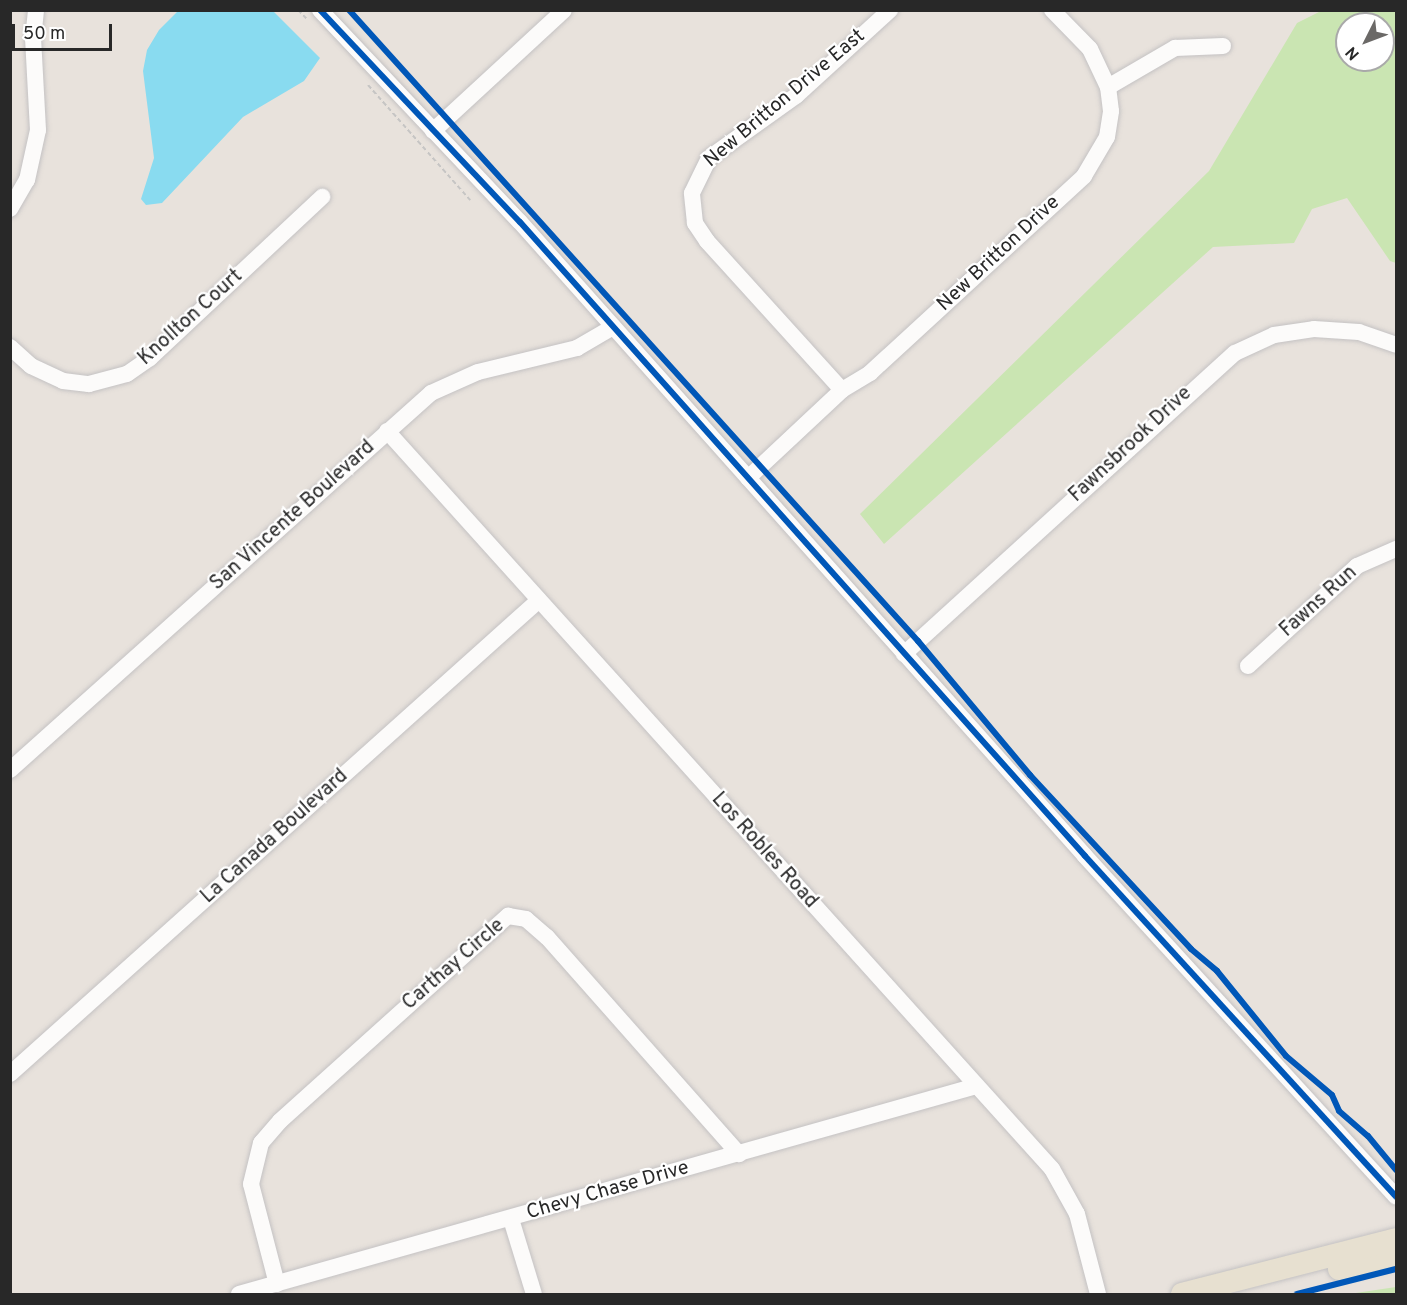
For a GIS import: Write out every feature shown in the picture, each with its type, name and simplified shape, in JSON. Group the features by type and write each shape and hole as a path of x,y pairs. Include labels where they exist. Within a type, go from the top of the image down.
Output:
{"main road":[{"path":"1182,1294 1396,1239"},
{"path":"1239,1294 1396,1257"}],"street":[{"path":"10,209 27,180 36,148 39,114 33,39 36,10"},
{"path":"433,130 564,10"},
{"name":"New Britton Drive East","path":"842,390 707,241 695,223 692,193 709,158 797,94 890,10"},
{"path":"1052,10 1090,48 1108,87 1175,48 1223,46"},
{"path":"316,18 433,130 1396,1196"},
{"name":"New Britton Drive","path":"748,478 842,390 870,373 1088,171 1109,129 1108,87"},
{"name":"Knollton Court","path":"10,347 31,366 63,381 89,384 127,374 150,357 322,197"},
{"name":"San Vincente Boulevard","path":"10,770 431,393 458,378 577,348 613,327"},
{"name":"Fawnsbrook Drive","path":"904,654 1235,353 1274,335 1308,329 1359,332 1396,345"},
{"name":"Los Robles Road","path":"387,431 1052,1169 1069,1195 1098,1294"},
{"name":"Fawns Run","path":"1248,666 1358,566 1396,549"},
{"name":"La Canada Boulevard","path":"10,1074 539,600"},
{"name":"Carthay Circle","path":"277,1284 251,1184 261,1143 280,1121 508,916 526,919 547,937 740,1154"},
{"name":"Chevy Chase Drive","path":"239,1294 512,1219 976,1086"},
{"path":"512,1219 534,1294"}],"path":[{"path":"298,10 316,18"},
{"path":"361,77 470,200"}],"green space":[{"path":"1321,11 1396,11 1396,263 1390,261 1347,198 1312,209 1294,243 1213,247 884,544 860,514 1209,171 1297,23"},
{"path":"1396,1287 1396,1294 1349,1294"}],"water":[{"path":"178,11 273,11 320,58 304,81 243,117 162,203 146,205 141,199 154,158 143,71 147,50 159,30"}],"cycle path":[{"path":"320,10 520,222 1085,856 1396,1196"},
{"path":"349,10 918,641 1030,775 1191,949 1217,971 1286,1056 1332,1095 1339,1111 1368,1136 1396,1170"},
{"path":"1297,1294 1396,1269"}]}
